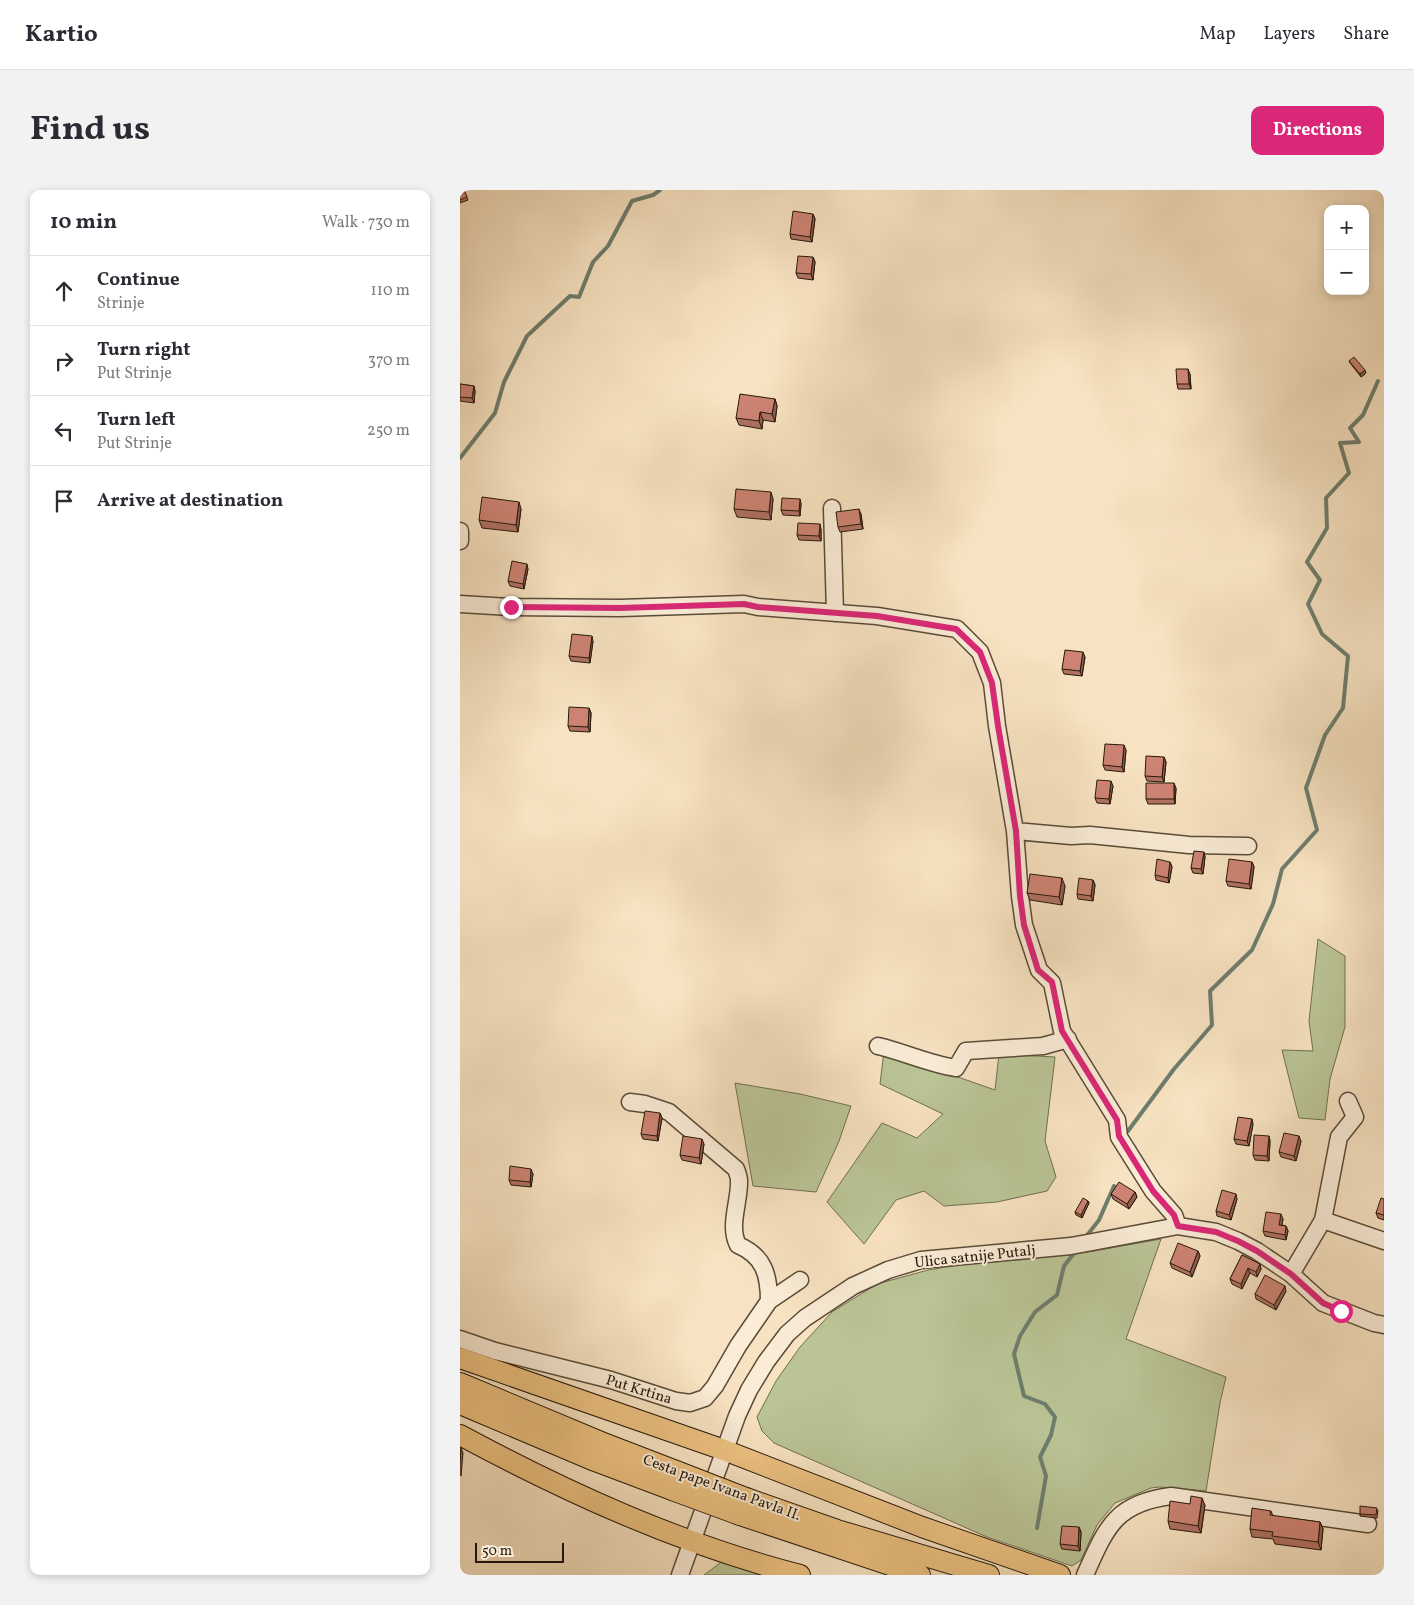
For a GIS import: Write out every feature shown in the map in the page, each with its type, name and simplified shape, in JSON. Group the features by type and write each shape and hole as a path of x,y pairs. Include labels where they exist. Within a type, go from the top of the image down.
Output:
{"main road":[{"path":"460,1358 724,1450 922,1527 1060,1575"},
{"name":"Cesta pape Ivana Pavla II.","path":"460,1383 601,1442 675,1481"},
{"name":"Cesta pape Ivana Pavla II.","path":"460,1404 594,1461 675,1481 920,1575"},
{"path":"460,1435 552,1483 609,1508 692,1541 800,1575"},
{"name":"Cesta pape Ivana Pavla II.","path":"743,1506 837,1530 989,1575"}],"street":[{"path":"832,508 835,613"},
{"path":"460,531 460,541"},
{"path":"460,604 511,607 620,608 744,604 758,607 877,616 956,629 980,652 992,683 1016,831 1020,896 1024,925 1038,970 1052,982 1062,1031 1117,1120 1119,1136 1153,1191 1174,1215 1178,1226"},
{"path":"1016,831 1071,836 1090,835 1189,845 1248,846"},
{"path":"878,1046 939,1065 956,1068 966,1051 1043,1046 1068,1039"},
{"path":"1291,1274 1323,1220 1339,1137 1355,1117 1348,1101"},
{"path":"630,1102 645,1104 669,1112 736,1169 740,1179 736,1202 735,1240 738,1245 749,1250 758,1259 766,1272 769,1284 769,1301"},
{"path":"1323,1220 1384,1241"},
{"name":"Ulica satnije Putalj","path":"680,1575 724,1450 750,1390 766,1362 787,1334 804,1318 853,1286 888,1270 921,1260 1071,1246 1178,1226 1216,1232 1238,1241 1257,1251 1291,1274 1323,1303 1374,1323 1384,1325"},
{"name":"Put Krtina","path":"460,1339 494,1351 611,1380 676,1401 690,1403 705,1398 715,1386 754,1320 769,1301 800,1280"},
{"path":"1085,1575 1101,1540 1112,1523 1126,1510 1152,1498 1180,1497 1368,1524"}],"green space":[{"path":"1318,939 1345,956 1345,1027 1330,1079 1325,1120 1299,1118 1282,1050 1313,1051 1309,1021"},
{"path":"884,1051 995,1090 999,1054 1055,1057 1045,1141 1056,1177 1047,1191 997,1202 944,1206 924,1191 896,1200 864,1244 827,1202 882,1123 917,1138 943,1114 880,1084"},
{"path":"735,1083 800,1094 851,1106 839,1141 816,1192 753,1186"},
{"path":"1161,1239 1126,1339 1226,1377 1206,1491 1151,1488 1115,1503 1097,1525 1081,1560 1072,1566 987,1537 774,1443 762,1431 757,1417 776,1381 800,1347 832,1312 877,1284 928,1270 965,1264 1088,1252"},
{"path":"724,1560 776,1575 704,1575"}],"building":[{"path":"460,190 464,190 467,197 460,200"},
{"path":"793,211 813,214 810,237 790,234"},
{"path":"798,256 813,257 811,274 796,273"},
{"path":"1354,357 1365,370 1360,374 1349,361"},
{"path":"1176,369 1188,369 1189,384 1177,384"},
{"path":"460,384 474,386 472,398 460,397"},
{"path":"740,394 775,399 772,414 760,412 759,421 736,418"},
{"path":"736,489 771,492 769,512 734,509"},
{"path":"482,497 519,502 516,525 479,520"},
{"path":"782,498 800,499 799,511 781,510"},
{"path":"859,509 861,524 838,527 836,512"},
{"path":"798,523 820,524 819,536 797,535"},
{"path":"512,561 527,564 523,584 508,581"},
{"path":"572,634 592,636 589,658 569,656"},
{"path":"1065,650 1083,652 1080,671 1062,669"},
{"path":"569,707 589,708 588,727 568,726"},
{"path":"1105,744 1124,745 1122,767 1103,765"},
{"path":"1146,756 1164,757 1162,777 1145,776"},
{"path":"1097,780 1111,781 1109,799 1095,798"},
{"path":"1146,783 1174,783 1174,799 1146,799"},
{"path":"1194,851 1204,852 1201,869 1191,868"},
{"path":"1157,859 1170,862 1168,878 1155,875"},
{"path":"1229,859 1252,862 1249,884 1226,881"},
{"path":"1030,874 1062,878 1059,897 1027,893"},
{"path":"1079,878 1093,880 1091,896 1077,894"},
{"path":"645,1111 660,1113 657,1136 641,1134"},
{"path":"1238,1117 1252,1119 1247,1141 1234,1139"},
{"path":"1284,1133 1299,1136 1294,1156 1279,1152"},
{"path":"1254,1135 1269,1136 1267,1156 1253,1155"},
{"path":"683,1136 702,1139 699,1158 680,1155"},
{"path":"510,1166 531,1169 530,1182 509,1180"},
{"path":"1119,1182 1135,1192 1127,1204 1111,1194"},
{"path":"1222,1190 1236,1194 1229,1215 1216,1211"},
{"path":"1083,1198 1088,1201 1081,1215 1075,1212"},
{"path":"1381,1198 1384,1199 1384,1215 1376,1213"},
{"path":"1266,1212 1281,1214 1279,1225 1286,1226 1285,1235 1263,1231"},
{"path":"1178,1243 1198,1251 1190,1272 1170,1263"},
{"path":"1242,1255 1260,1264 1256,1272 1248,1268 1241,1284 1230,1279"},
{"path":"1265,1275 1285,1286 1274,1305 1255,1294"},
{"path":"1191,1496 1202,1498 1198,1526 1168,1521 1170,1501 1190,1504"},
{"path":"1360,1506 1377,1508 1376,1515 1360,1514"},
{"path":"1252,1508 1271,1511 1270,1515 1320,1522 1318,1542 1272,1536 1273,1532 1250,1529"},
{"path":"1062,1526 1079,1527 1078,1546 1060,1544"}],"waterway":[{"path":"460,458 495,413 504,382 527,336 570,296 579,297 593,262 608,246 632,201 653,195 660,190"},
{"path":"1128,1131 1174,1069 1212,1025 1210,991 1252,950 1273,904 1282,869 1317,830 1306,788 1325,735 1343,708 1348,656 1322,634 1308,604 1320,580 1307,562 1327,528 1326,498 1349,473 1340,443 1359,442 1350,428 1363,415 1378,381"},
{"path":"1085,1238 1099,1220 1114,1186"},
{"path":"1037,1528 1046,1476 1040,1457 1051,1435 1055,1417 1045,1404 1024,1396 1014,1354 1020,1336 1035,1312 1057,1295 1064,1266 1075,1252"}],"route":[{"path":"511,607 620,608 744,604 758,607 877,616 956,629 980,652 992,683 1016,831 1020,896 1024,925 1038,970 1052,982 1062,1031 1117,1120 1119,1136 1153,1191 1174,1215 1178,1226 1216,1232 1238,1241 1257,1251 1291,1274 1323,1303 1341,1311"}]}
